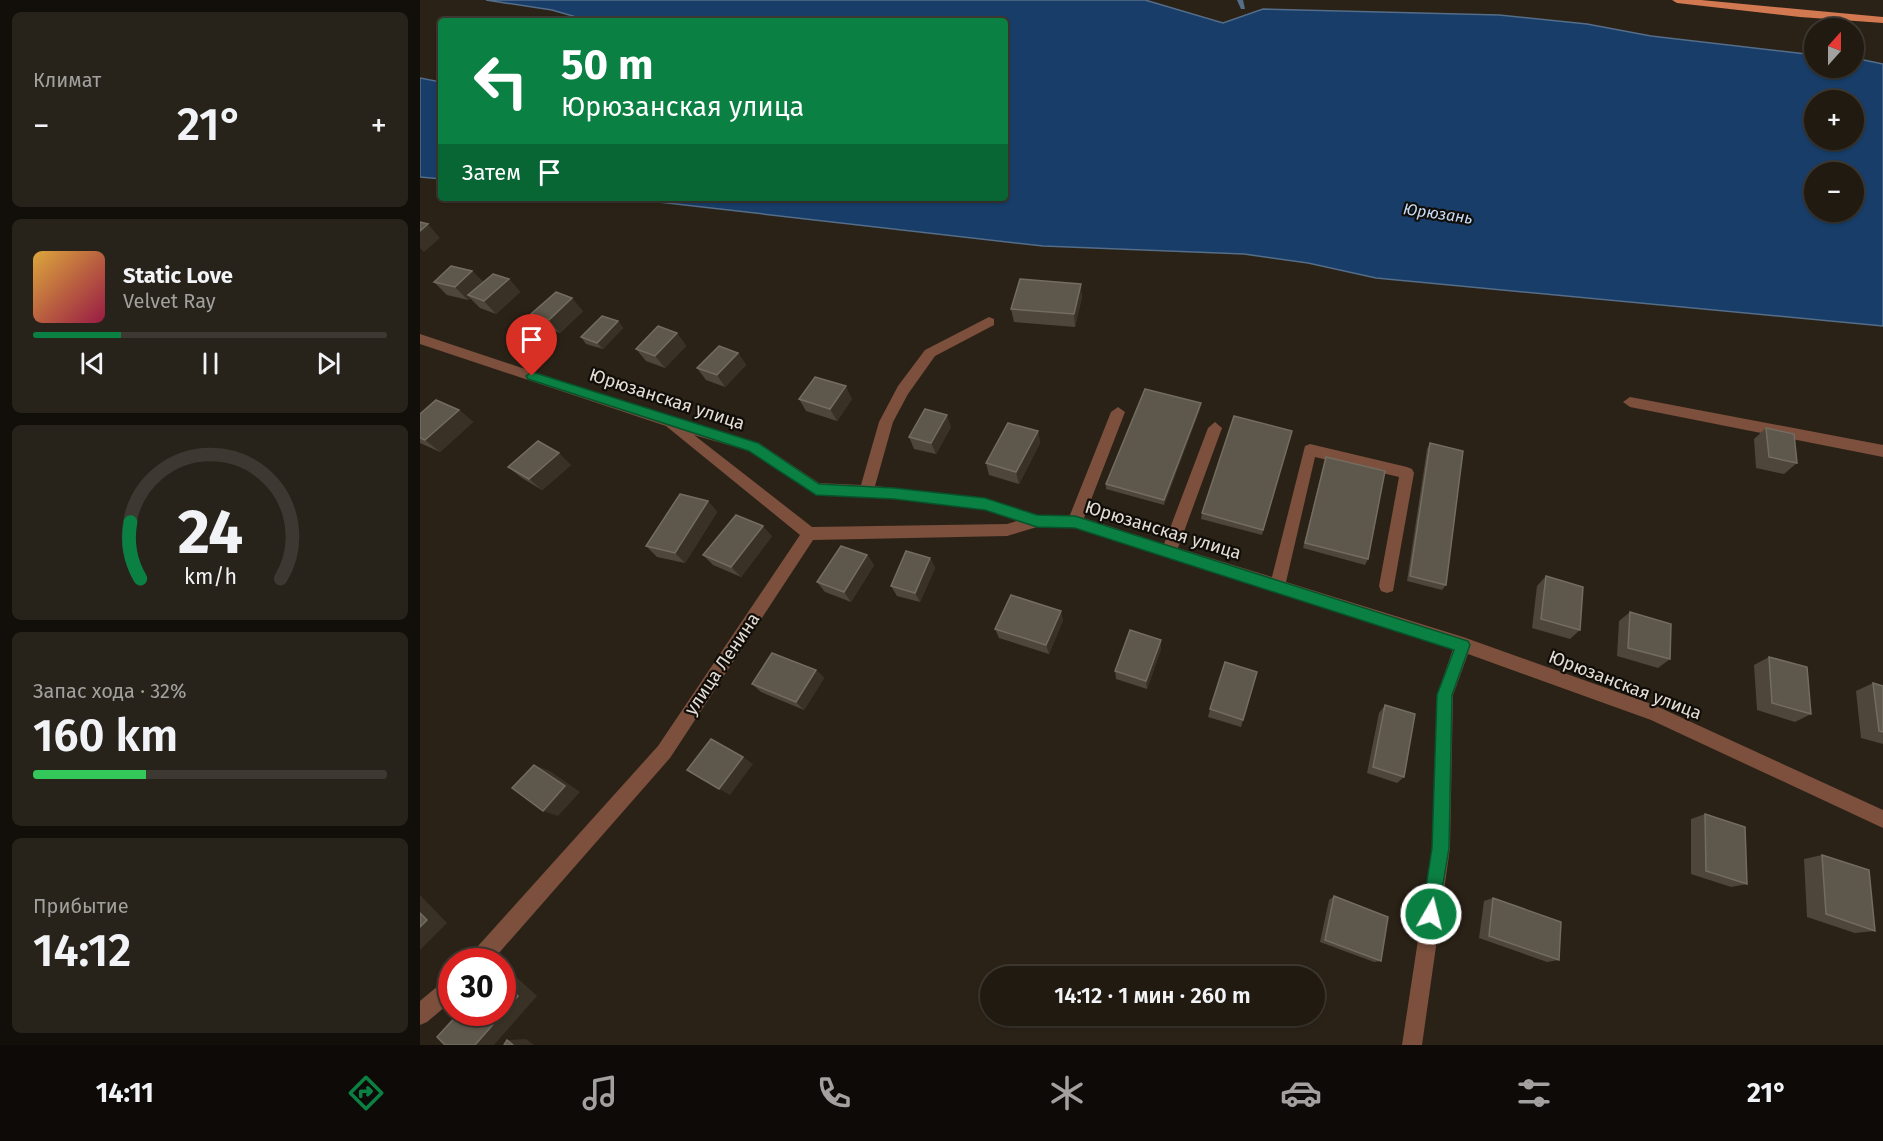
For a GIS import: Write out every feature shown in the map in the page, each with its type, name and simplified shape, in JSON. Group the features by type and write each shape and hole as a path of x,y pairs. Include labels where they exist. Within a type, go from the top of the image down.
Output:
{"main road":[{"path":"1677,0 1800,14 1883,20"}],"street":[{"path":"866,492 886,422 903,390 930,352 989,322"},
{"name":"Юрюзанская улица","path":"420,339 667,421 754,447 816,489 985,504 1037,521 1075,522 1463,645 1654,713 1883,819"},
{"path":"1630,402 1883,451"},
{"path":"1075,522 1118,412"},
{"path":"667,421 809,534 1007,530 1037,521"},
{"path":"1169,552 1215,428"},
{"path":"1277,587 1310,450 1407,473 1387,586"},
{"name":"улица Ленина","path":"489,948 664,752 809,534"},
{"path":"1412,1045 1441,848 1445,695 1463,645"},
{"path":"420,1015 438,999"}],"water":[{"name":"Юрюзань","path":"486,0 1145,0 1223,23 1263,9 1499,15 1587,24 1651,36 1804,54 1804,78 1864,78 1864,60 1883,64 1883,326 1376,278 1308,263 1244,254 1043,246 649,201 1008,201 1008,18 580,18 552,10"},
{"path":"420,78 438,81 438,179 420,177"}],"building":[{"path":"420,222 428,224 420,231"},
{"path":"451,266 472,271 455,287 434,282"},
{"path":"493,274 509,279 484,301 468,295"},
{"path":"1020,279 1081,284 1074,314 1011,309"},
{"path":"556,292 572,298 549,320 531,314"},
{"path":"602,316 618,321 597,343 581,337"},
{"path":"658,326 677,333 655,356 636,349"},
{"path":"719,346 738,353 717,375 697,368"},
{"path":"815,377 846,386 830,409 799,399"},
{"path":"1145,389 1201,403 1164,500 1106,484"},
{"path":"436,400 459,410 425,440 420,438 420,414"},
{"path":"925,409 947,415 931,443 909,437"},
{"path":"1234,416 1292,431 1263,530 1202,513"},
{"path":"1008,423 1038,431 1016,472 986,463"},
{"path":"1766,428 1794,434 1797,463 1769,457"},
{"path":"538,441 559,453 529,479 508,467"},
{"path":"1430,443 1463,451 1446,585 1410,576"},
{"path":"1326,457 1385,471 1368,559 1305,543"},
{"path":"680,494 708,501 675,553 646,546"},
{"path":"736,515 763,526 731,567 703,555"},
{"path":"841,546 867,555 844,592 817,582"},
{"path":"906,551 930,558 915,593 891,586"},
{"path":"1546,576 1583,587 1580,630 1541,619"},
{"path":"1011,595 1061,611 1046,645 995,629"},
{"path":"1630,612 1671,624 1670,659 1628,648"},
{"path":"1130,630 1161,640 1146,681 1115,671"},
{"path":"772,653 816,670 796,702 752,684"},
{"path":"1769,657 1807,667 1811,714 1772,703"},
{"path":"1225,662 1257,672 1243,720 1210,709"},
{"path":"1873,683 1883,686 1883,732 1879,731"},
{"path":"1385,705 1415,714 1404,777 1373,767"},
{"path":"711,739 743,757 719,789 687,770"},
{"path":"534,765 565,786 543,811 512,788"},
{"path":"1705,814 1745,827 1747,884 1706,871"},
{"path":"1822,855 1869,870 1875,931 1826,914"},
{"path":"1334,896 1388,917 1381,961 1325,940"},
{"path":"1493,898 1561,922 1559,960 1489,936"},
{"path":"420,913 427,920 420,927"},
{"path":"447,1026 492,1026 475,1045 445,1045 437,1037"}],"waterway":[{"path":"1240,0 1243,8"}],"route":[{"path":"532,376 754,447 816,489 894,493 985,504 1037,521 1075,522 1463,645 1445,695 1441,848 1431,914"}]}
